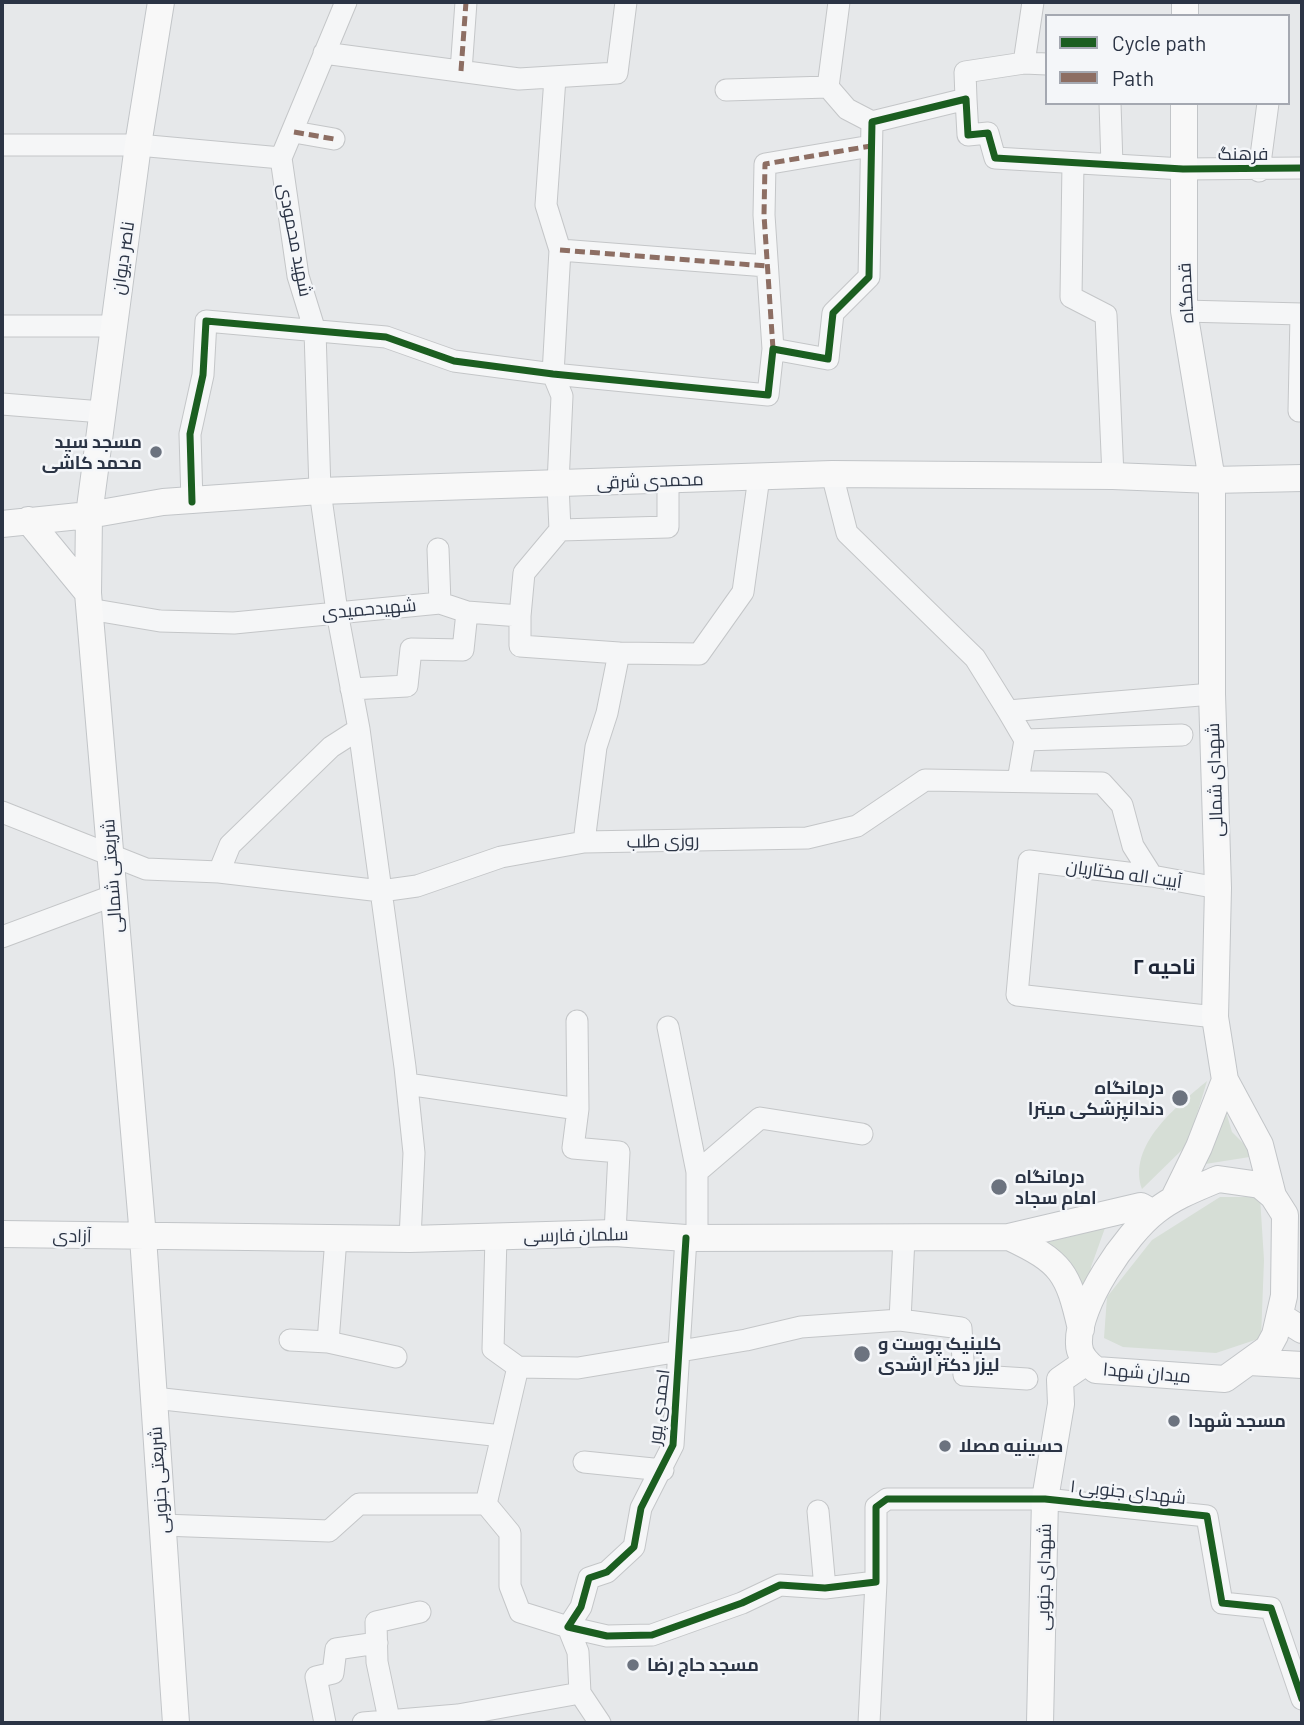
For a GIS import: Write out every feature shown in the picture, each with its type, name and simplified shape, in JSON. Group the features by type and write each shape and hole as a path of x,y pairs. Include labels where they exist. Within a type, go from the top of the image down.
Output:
{"main road":[{"name":"ناصر دیوان","path":"89,515 138,145 161,2"},
{"name":"قدمگاه","path":"1184,105 1184,311 1212,481"},
{"name":"محمدی شرقی","path":"15,522 89,515 163,502 320,491 832,474 1112,476 1212,481 1302,478"},
{"name":"شهدای شمالی","path":"1212,481 1212,694 1218,888 1215,1017 1225,1080"},
{"name":"شریعتی شمالی","path":"89,515 89,601 143,1237"},
{"path":"15,522 89,601"},
{"path":"1225,1080 1260,1145 1273,1196"},
{"path":"1164,1206 1199,1147 1225,1080"},
{"name":"میدان شهدا","path":"1219,1179 1260,1185 1273,1196 1285,1215 1284,1296 1268,1348 1225,1379 1104,1373 1086,1362 1079,1346 1081,1329 1095,1292 1114,1257 1164,1206 1219,1179"},
{"name":"سلمان فارسی","path":"143,1237 410,1239 615,1233 692,1238 1009,1237 1141,1206 1164,1206"},
{"name":"آزادی","path":"2,1234 143,1237"},
{"name":"شریعتی جنوبی","path":"143,1237 176,1723"},
{"name":"سلمان فارسی","path":"1009,1237 1045,1254 1071,1286 1081,1329"},
{"path":"1280,1316 1302,1330"},
{"name":"شهدای جنوبی","path":"1040,1723 1045,1499 1061,1404 1060,1380 1086,1362"},
{"path":"1250,1362 1302,1365"}],"street":[{"name":"شهید محمودی","path":"346,2 281,158 298,276 315,331 320,491 337,612 359,729 407,1084 414,1153 410,1239"},
{"path":"461,71 466,2"},
{"path":"324,53 519,79 617,73 626,2"},
{"path":"839,2 828,86 847,109 872,122 966,99 965,72 1024,63 1045,64"},
{"path":"1024,63 1033,2"},
{"path":"555,78 546,205 560,250 553,374 562,396 558,484 560,530 524,573 520,646 619,653 699,654 743,592 759,477"},
{"path":"726,90 828,86"},
{"name":"فرهنگ","path":"966,99 968,135 988,133 995,158 1183,169 1259,171 1302,168"},
{"path":"1110,105 1112,165"},
{"path":"1259,171 1268,105"},
{"path":"773,349 828,359 833,313 869,277 872,122"},
{"path":"294,132 334,139"},
{"path":"2,145 138,145 281,158"},
{"path":"192,502 190,434 203,375 206,321 386,337 454,361 553,374 768,395 773,349 765,164 871,146"},
{"path":"1073,163 1071,297 1105,315 1112,476"},
{"path":"560,250 768,266"},
{"path":"1184,311 1302,314 1300,411"},
{"path":"2,326 114,326"},
{"path":"2,404 103,412"},
{"path":"832,474 848,533 975,658 1008,710 1026,740 1018,781"},
{"path":"560,530 668,527 668,480"},
{"path":"438,549 439,603"},
{"name":"شهیدحمیدی","path":"89,601 160,621 234,624 439,603 467,612 520,616"},
{"path":"351,689 407,686 411,649 463,649 467,612"},
{"path":"584,842 596,747 607,713 619,653"},
{"path":"1008,710 1212,694"},
{"path":"219,872 230,845 331,747 359,729"},
{"path":"1026,740 1182,735"},
{"name":"روزی طلب","path":"2,811 146,869 219,872 381,891 417,886 501,857 584,842 807,838 857,826 925,780 1102,783 1122,805 1133,846 1152,876"},
{"name":"آییت اله مختاریان","path":"1215,1017 1017,995 1028,861 1152,876 1218,888"},
{"path":"2,937 112,896"},
{"path":"577,1021 578,1110 573,1148 619,1152 615,1233"},
{"name":"احمدی پور","path":"568,1627 581,1607 589,1578 607,1572 634,1547 641,1508 663,1470 673,1446 697,1172 668,1027"},
{"path":"407,1084 578,1110"},
{"path":"697,1172 760,1118 862,1134"},
{"path":"496,1237 493,1349 518,1367 578,1368 801,1327 900,1320 961,1328 964,1375 1027,1379"},
{"path":"328,1342 336,1238"},
{"path":"900,1320 904,1238"},
{"path":"290,1340 328,1342 396,1357"},
{"path":"486,1504 518,1367"},
{"path":"154,1398 502,1436"},
{"path":"584,1462 663,1470"},
{"name":"۱ شهدای جنوبی","path":"876,1582 876,1507 887,1499 1045,1499 1207,1516 1222,1604 1271,1608 1302,1699"},
{"path":"162,1525 329,1531 359,1504 486,1504"},
{"path":"486,1504 510,1533 510,1586 520,1612 607,1636 652,1635 742,1603 779,1585 825,1588 876,1582 869,1723"},
{"path":"818,1511 825,1588"},
{"path":"389,1719 377,1662 376,1622 420,1612"},
{"path":"568,1627 578,1652 580,1693 600,1723"},
{"path":"325,1723 316,1677 333,1673 336,1649 377,1643"},
{"path":"363,1723 457,1715 580,1693"}],"shaded area":[{"path":"1207,1081 1188,1144 1142,1189 1139,1173 1148,1142 1169,1115"},
{"path":"1224,1105 1232,1132 1256,1156 1199,1165"},
{"path":"1220,1197 1260,1197 1264,1260 1261,1338 1216,1353 1123,1347 1104,1338 1107,1297 1152,1240"},
{"path":"1105,1228 1091,1267 1088,1297 1070,1266 1044,1243"}],"marked path":[{"path":"461,71 466,2"},
{"path":"294,132 334,139"},
{"path":"773,349 764,215 765,164 871,146"},
{"path":"560,250 767,266"}],"cycle path":[{"path":"192,502 190,434 203,375 206,321 386,337 454,361 553,374 768,395 773,349 828,359 833,313 869,277 872,122 966,99 968,135 988,133 995,158 1183,169 1302,168"},
{"path":"686,1238 673,1445 641,1508 634,1547 607,1572 589,1578 581,1607 568,1627 607,1636 652,1635 742,1603 780,1585 825,1588 876,1582 876,1507 887,1499 1045,1499 1207,1516 1222,1603 1271,1608 1302,1699"}],"place":[{"name":"مسجد سید محمد کاشی","path":"156,452"},
{"name":"درمانگاه دندانپزشکی میترا","path":"1180,1098"},
{"name":"درمانگاه امام سجاد","path":"999,1187"},
{"name":"کلینیک پوست و لیزر دکتر ارشدی","path":"862,1354"},
{"name":"مسجد شهدا","path":"1174,1421"},
{"name":"حسینیه مصلا","path":"945,1446"},
{"name":"مسجد حاج رضا","path":"633,1665"}],"district":[{"name":"ناحیه ۲","path":"1164,967"}]}
